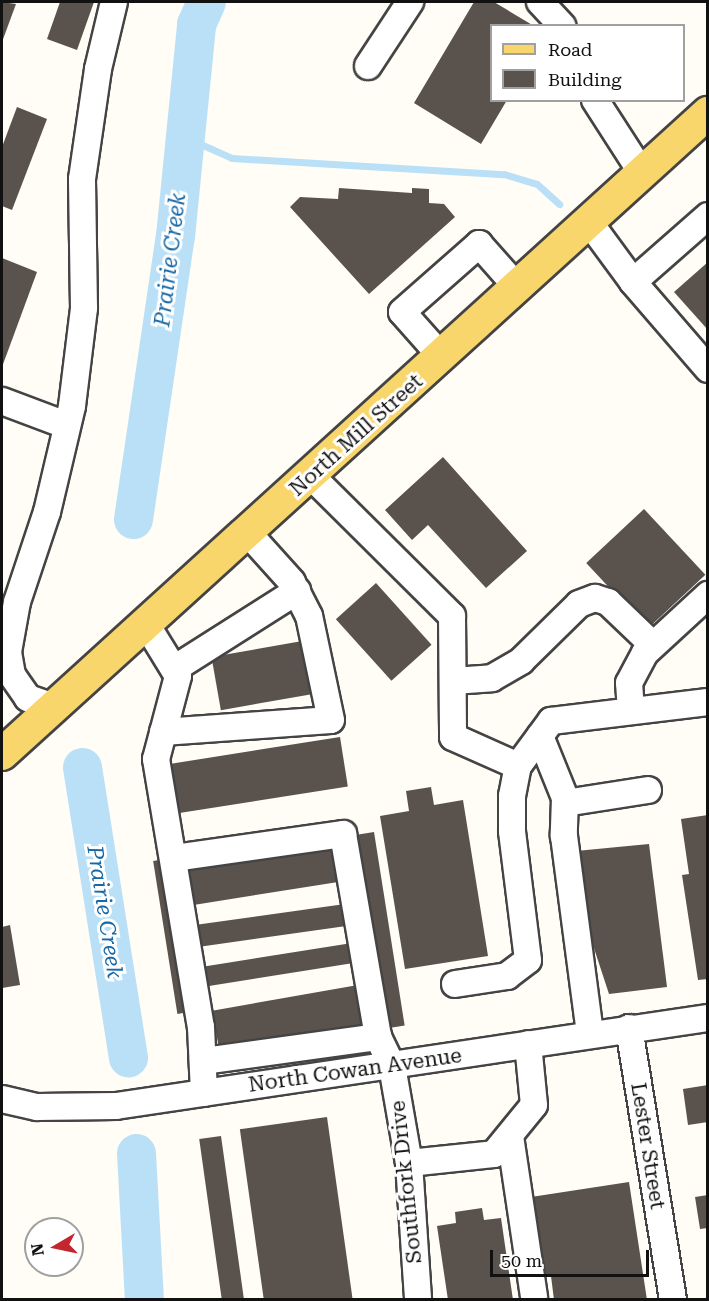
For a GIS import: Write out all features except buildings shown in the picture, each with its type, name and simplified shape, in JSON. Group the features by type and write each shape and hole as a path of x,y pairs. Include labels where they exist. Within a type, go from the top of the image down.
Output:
{"main road":[{"name":"North Mill Street","path":"2,754 442,357 708,113"}],"street":[{"path":"54,707 28,698 12,675 8,652 16,602 47,512 72,406 84,308 82,179 98,69 114,2"},
{"path":"368,66 410,2"},
{"path":"540,2 560,24"},
{"path":"596,102 642,173"},
{"path":"633,282 708,216"},
{"path":"589,222 633,282 708,369"},
{"path":"442,357 402,312 479,244 517,287"},
{"path":"2,401 66,425"},
{"path":"310,475 452,616 453,737 518,766"},
{"path":"163,732 331,720 309,616 297,591 247,532"},
{"path":"174,669 297,591"},
{"path":"631,711 633,671 653,645 708,596"},
{"path":"453,681 492,678 521,661 579,604 595,598 608,602 653,645"},
{"path":"146,624 178,676 156,759 200,1016 204,1093"},
{"path":"455,984 507,976 528,960 512,831 518,766 551,721 708,702"},
{"path":"540,736 565,802 564,836 591,1034"},
{"path":"565,802 648,790"},
{"name":"Southfork Drive","path":"174,858 343,834 378,1037 392,1065 409,1163 418,1299"},
{"name":"North Cowan Avenue","path":"2,1099 59,1108 116,1106 708,1018"},
{"name":"Lester Street","path":"629,1028 673,1299"},
{"path":"203,1061 378,1037"},
{"path":"409,1163 494,1154 534,1105 528,1044"},
{"path":"510,1136 534,1297"}],"waterway":[{"name":"Prairie Creek","path":"133,519 175,236 196,24 206,2"},
{"path":"185,137 232,158 504,174 537,184 559,204"},
{"name":"Prairie Creek","path":"82,767 128,1057"},
{"name":"Prairie Creek","path":"136,1153 144,1300"}]}
